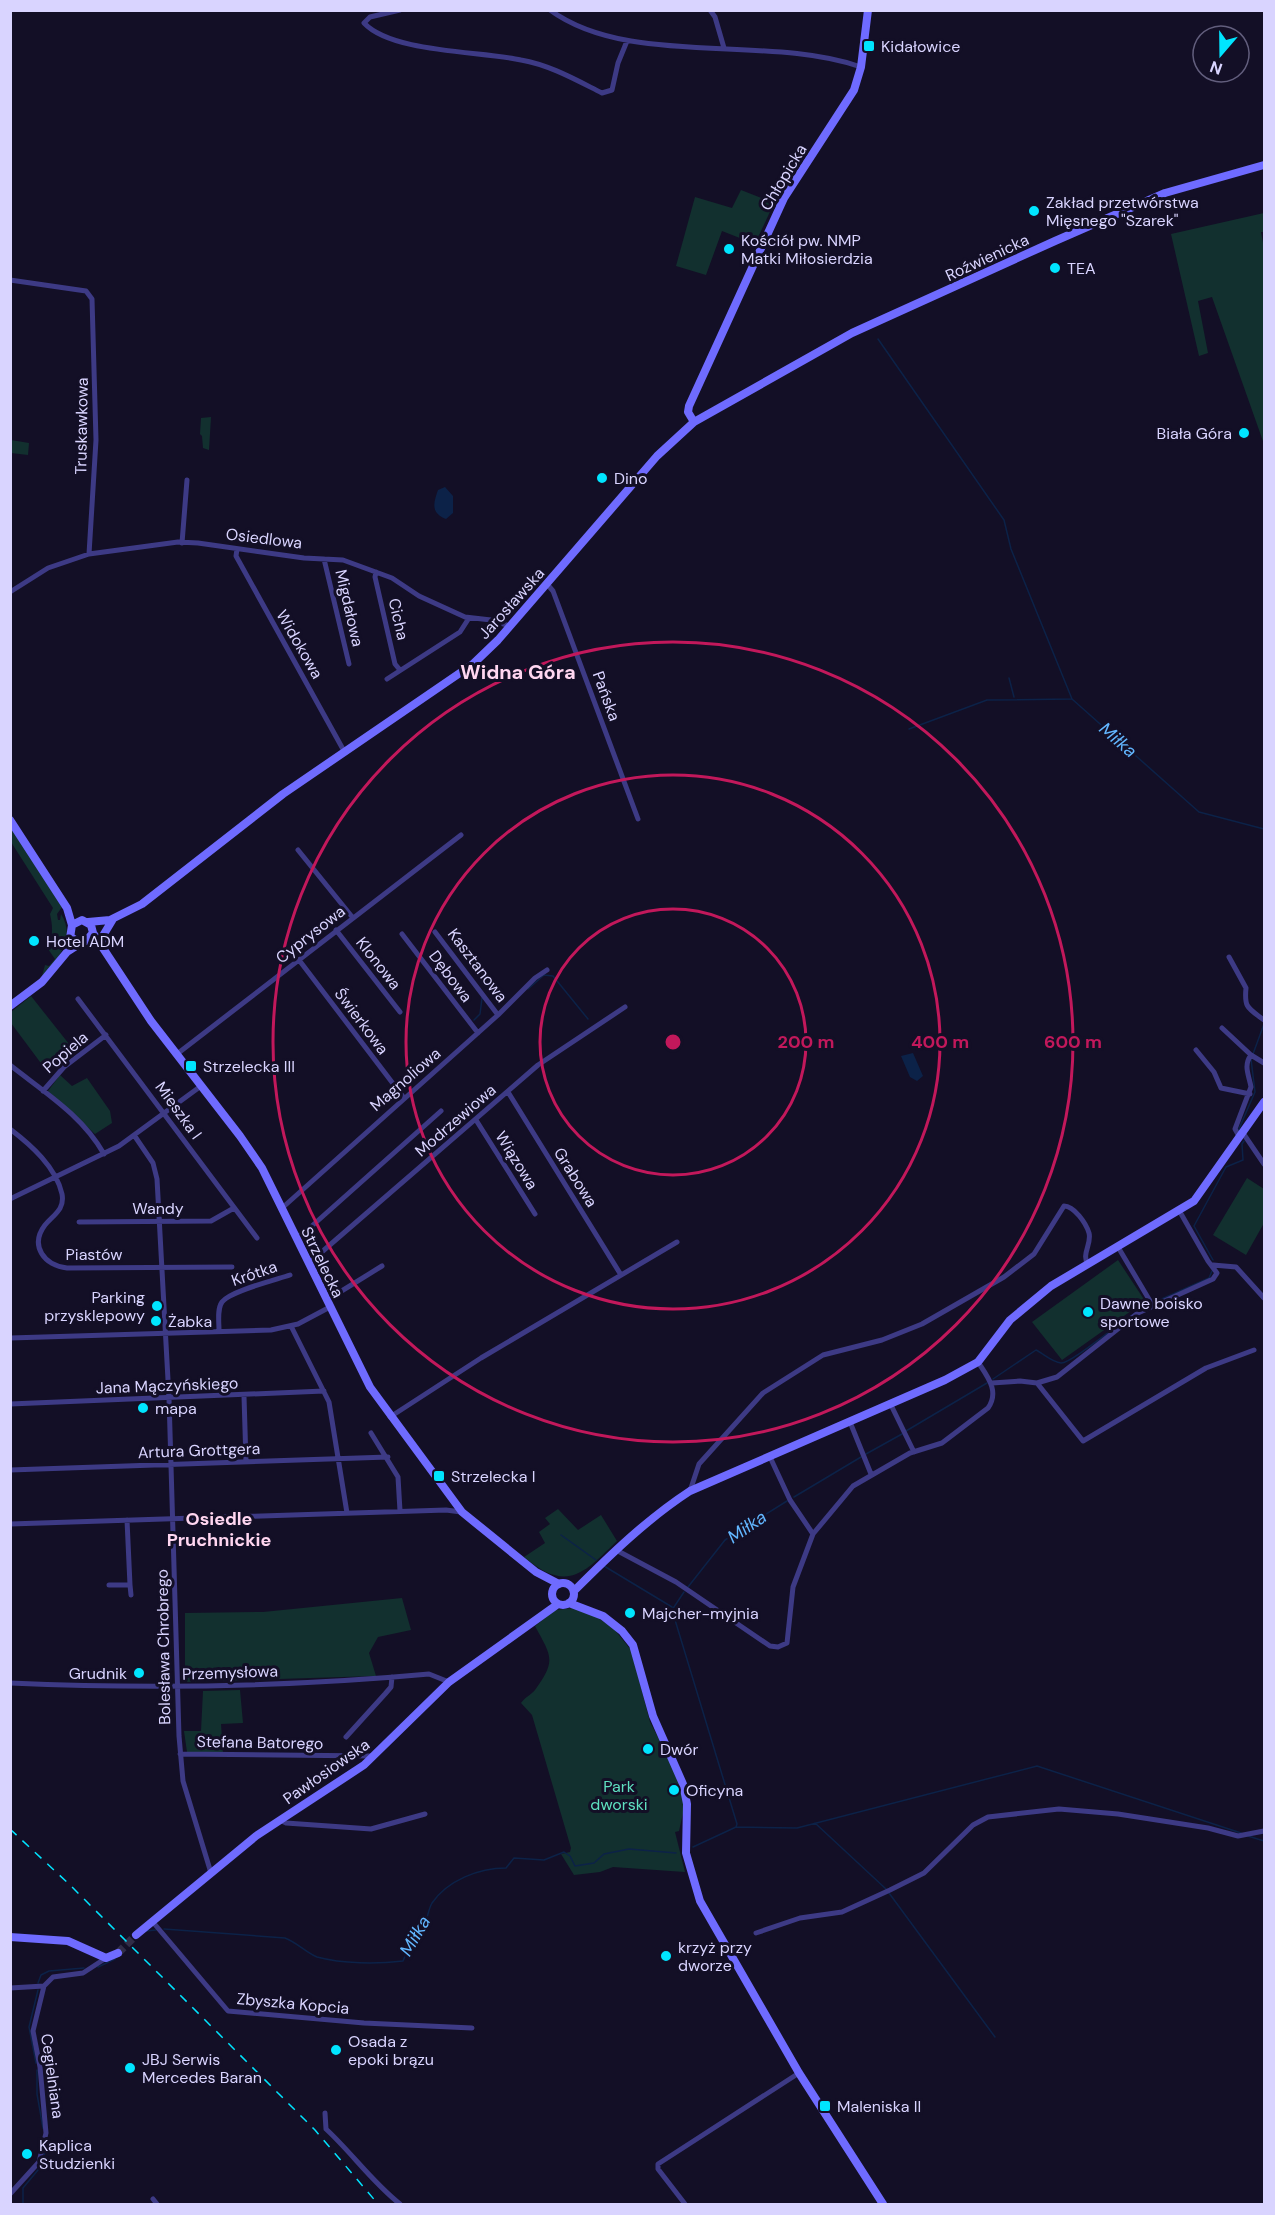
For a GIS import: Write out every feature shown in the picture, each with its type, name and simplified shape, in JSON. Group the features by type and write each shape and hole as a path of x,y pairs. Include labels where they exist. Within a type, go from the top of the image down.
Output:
{"street":[{"path":"400,10 399,13 370,17 364,23 379,34 406,43 516,59 540,65 603,93 612,90 618,63 627,41"},
{"path":"550,10 576,26 627,41 807,56 842,61 861,67"},
{"path":"710,10 715,17 724,48"},
{"name":"Chłopicka","path":"694,422 688,412 689,406 768,230 784,198 854,90 861,67 868,10"},
{"name":"Roźwienicka","path":"890,316 1151,199 1264,165"},
{"name":"Truskawkowa","path":"10,280 86,291 92,299 96,441 89,554"},
{"name":"Jarosławska","path":"93,932 111,919 142,904 275,801 344,751 473,664 510,626 657,456 694,422 852,333 890,316"},
{"path":"182,543 187,480"},
{"name":"Osiedlowa","path":"10,592 48,568 89,554 182,543 343,560 392,578 445,609 469,618 491,620 510,626"},
{"name":"Widokowa","path":"237,549 236,556 344,751"},
{"name":"Migdałowa","path":"324,559 349,664"},
{"name":"Cicha","path":"376,572 375,577 395,664 400,670"},
{"name":"Pańska","path":"547,584 553,591 579,657 638,819"},
{"name":"Cicha","path":"387,679 460,632 469,618"},
{"path":"10,820 67,908 72,925 67,952"},
{"name":"Cyprysowa","path":"177,1054 461,835"},
{"path":"298,850 353,918"},
{"path":"10,1006 51,973 67,952 84,942 93,932 85,921 67,908"},
{"path":"71,937 103,949 104,934 111,919"},
{"name":"Jarosławska","path":"85,921 111,919"},
{"path":"72,925 85,921"},
{"name":"Klonowa","path":"336,930 400,1012"},
{"name":"Strzelecka","path":"93,932 128,988 262,1168 370,1387 390,1417 462,1512 536,1572 559,1584"},
{"name":"Kasztanowa","path":"435,932 498,1015"},
{"name":"Dębowa","path":"402,934 478,1033"},
{"path":"1229,957 1246,988 1246,1005 1264,1020"},
{"name":"Świerkowa","path":"299,960 404,1098"},
{"name":"Magnoliowa","path":"281,1209 498,1015 535,978 548,970"},
{"name":"Mieszka I","path":"78,999 257,1238"},
{"name":"Modrzewiowa","path":"309,1263 538,1065 625,1007"},
{"path":"1222,1028 1251,1055 1264,1063"},
{"name":"Popiela","path":"43,1091 64,1067 106,1035"},
{"path":"1196,1050 1214,1072 1221,1088 1250,1094"},
{"path":"1251,1055 1246,1074 1251,1087 1250,1094 1235,1129 1264,1164"},
{"path":"10,1065 85,1125 104,1154"},
{"path":"10,1199 104,1154 201,1086"},
{"name":"Grabowa","path":"508,1092 621,1275"},
{"path":"569,1603 572,1589 663,1509 690,1491 945,1380 978,1362 1010,1320 1024,1306 1051,1286 1180,1212 1194,1201 1264,1102"},
{"path":"296,1237 304,1233 441,1111"},
{"name":"Wiązowa","path":"476,1120 535,1214"},
{"name":"Piastów","path":"10,1129 35,1148 62,1194 60,1210 45,1225 40,1240 43,1257 50,1264 67,1268 232,1267"},
{"name":"Bolesława Chrobrego","path":"134,1135 153,1163 161,1221 180,1754 188,1801 211,1873"},
{"path":"690,1491 699,1464 763,1393 823,1355 882,1340 922,1324 1004,1277 1034,1254 1064,1206 1073,1209 1088,1231 1085,1253 1088,1265"},
{"name":"Wandy","path":"79,1222 211,1221 234,1208"},
{"path":"992,1383 1020,1381 1037,1383 1057,1377 1137,1312 1213,1279 1216,1273 1213,1265 1208,1261 1180,1212"},
{"path":"390,1417 481,1358 677,1242"},
{"path":"1118,1247 1152,1304"},
{"path":"1213,1265 1236,1268 1264,1298"},
{"path":"10,1338 291,1326 328,1304 382,1266"},
{"name":"Krótka","path":"219,1330 219,1308 224,1300 234,1294 290,1275"},
{"path":"291,1326 329,1402 346,1513"},
{"path":"1037,1383 1083,1441 1206,1368 1254,1350"},
{"path":"616,1550 676,1582 761,1641 778,1647 787,1643 793,1587 813,1534 853,1486 914,1452 942,1443 988,1408 992,1402 992,1383 978,1362"},
{"name":"Jana Mączyńskiego","path":"10,1404 324,1391"},
{"path":"244,1395 246,1462"},
{"path":"890,1402 914,1452"},
{"path":"850,1422 871,1474"},
{"path":"371,1433 388,1457 399,1483 400,1511"},
{"name":"Artura Grottgera","path":"10,1470 388,1457"},
{"path":"770,1457 790,1500 813,1534"},
{"path":"447,1509 451,1496"},
{"path":"10,1524 447,1509 462,1512"},
{"path":"128,1520 131,1595"},
{"name":"Strzelecka","path":"536,1572 558,1604"},
{"path":"559,1584 572,1589 591,1610 622,1631 638,1655 653,1716 683,1784 687,1804 686,1853 699,1901 799,2073 883,2205"},
{"name":"Pawłosiowska","path":"538,1616 559,1584"},
{"path":"109,1585 130,1585"},
{"path":"558,1604 569,1603 591,1610"},
{"name":"Pawłosiowska","path":"136,1935 279,1820 375,1756 449,1682 538,1616 558,1604"},
{"name":"Przemysłowa","path":"10,1683 176,1687 429,1674 449,1682"},
{"path":"346,1737 391,1687 392,1677"},
{"name":"Stefana Batorego","path":"180,1754 375,1756"},
{"path":"756,1933 800,1918 842,1912 890,1890 924,1872 973,1825 988,1817 1038,1809 1092,1811 1245,1834 1264,1831"},
{"path":"279,1820 286,1823 371,1829 425,1814"},
{"name":"Zbyszka Kopcia","path":"152,1921 228,2011 364,2023 472,2028"},
{"path":"10,1937 68,1941 93,1950 106,1958"},
{"path":"92,1964 93,1950"},
{"path":"10,1988 44,1986 53,1977 83,1973 92,1964 118,1953"},
{"name":"Cegielniana","path":"10,2194 39,2162 46,2133 46,2122 41,2103 41,2070 33,2031 44,1986"},
{"path":"685,2205 657,2169 658,2164 799,2073"},
{"path":"325,2113 326,2129 354,2156 380,2188 400,2205"}],"green space":[{"path":"741,190 774,203 755,244 722,231 706,275 676,266 695,197 732,208"},
{"path":"1264,213 1264,232 1261,232 1264,248 1264,444 1212,297 1198,301 1208,353 1199,356 1171,234"},
{"path":"211,417 209,450 203,448 200,434 201,418"},
{"path":"11,440 29,443 28,455 11,453"},
{"path":"10,825 62,907 57,914 58,920 61,914 65,923 66,939 59,955 42,976 45,965 49,966 55,959 48,949 52,932 50,914 53,908 11,842"},
{"path":"31,996 73,1049 46,1070 11,1023 11,1012"},
{"path":"60,1075 72,1086 87,1078 110,1111 112,1123 95,1134 48,1091"},
{"path":"1247,1178 1264,1189 1264,1223 1246,1255 1213,1235"},
{"name":"Dawne boisko sportowe","path":"1118,1260 1145,1301 1062,1360 1032,1322"},
{"path":"558,1509 578,1530 601,1515 617,1541 584,1570 574,1575 552,1574 524,1557 545,1543 539,1532 550,1524 545,1518"},
{"path":"402,1598 411,1630 378,1637 369,1653 376,1676 185,1682 185,1613 263,1612"},
{"name":"Park dworski","path":"573,1608 590,1612 614,1629 631,1650 650,1722 677,1774 685,1804 679,1831 675,1832 685,1872 613,1867 600,1872 574,1875 561,1854 570,1852 571,1848 532,1715 521,1703 535,1690 547,1672 549,1664 548,1652 535,1626 555,1610"},
{"path":"240,1690 243,1723 221,1724 223,1753 187,1752 184,1731 201,1731 203,1691"}],"water":[{"path":"445,487 453,496 453,513 446,519 441,517 434,508 438,490"},
{"path":"913,1053 923,1076 917,1081 910,1077 901,1056"}],"waterway":[{"name":"Miłka","path":"878,339 1004,520 1011,549 1072,699 1199,812 1264,829"},
{"path":"1009,678 1014,697"},
{"path":"909,729 987,700 1071,699"},
{"path":"528,989 544,975 553,976 588,1019"},
{"path":"474,1020 480,1014 482,998"},
{"name":"Miłka","path":"1253,1054 1264,1024"},
{"name":"Miłka","path":"1238,1131 1255,1092 1251,1059"},
{"name":"Miłka","path":"1213,1260 1194,1226 1226,1167 1243,1160 1242,1144 1244,1141"},
{"name":"Miłka","path":"1155,1302 1209,1278 1212,1271"},
{"name":"Miłka","path":"993,1379 1036,1350 1051,1360 1061,1363 1067,1361 1150,1304"},
{"name":"Miłka","path":"906,1431 987,1383"},
{"name":"Miłka","path":"866,1454 902,1434"},
{"name":"Miłka","path":"794,1497 861,1457"},
{"name":"Miłka","path":"688,1587 725,1540 787,1501"},
{"path":"561,1535 596,1560"},
{"path":"604,1566 672,1607"},
{"name":"Miłka","path":"684,1592 672,1610 737,1824 736,1827 693,1847"},
{"path":"736,1827 797,1828 1037,1766 1241,1833"},
{"path":"815,1823 886,1889"},
{"path":"1248,1836 1264,1841"},
{"name":"Miłka","path":"164,1929 285,1938 317,1957 338,1961 371,1963 403,1961 424,1925 432,1903 455,1882 475,1873 506,1868 514,1858 544,1860 564,1852 570,1856 575,1866 594,1863 604,1854 629,1849 676,1853"},
{"path":"889,1893 995,2037"},
{"name":"Miłka","path":"146,1931 156,1930"},
{"name":"Miłka","path":"98,1967 115,1959"},
{"name":"Miłka","path":"38,1983 41,1975 49,1971 84,1968"},
{"name":"Miłka","path":"36,2063 29,2027 38,1990"},
{"name":"Miłka","path":"37,2070 37,2094 43,2128"},
{"name":"Miłka","path":"23,2204 23,2188 43,2164 46,2144"}],"tunnel":[{"path":"118,1953 136,1935"}],"railway":[{"path":"10,1829 70,1885 315,2130 378,2204"}],"place":[{"name":"Kidałowice","path":"869,46"},
{"name":"Zakład przetwórstwa Mięsnego \"Szarek\"","path":"1034,211"},
{"name":"Kościół pw. NMP Matki Miłosierdzia","path":"729,249"},
{"name":"TEA","path":"1055,268"},
{"name":"Biała Góra","path":"1244,433"},
{"name":"Dino","path":"602,478"},
{"name":"Hotel ADM","path":"34,941"},
{"name":"Strzelecka III","path":"191,1066"},
{"name":"Parking przysklepowy","path":"157,1306"},
{"name":"Dawne boisko sportowe","path":"1088,1312"},
{"name":"Żabka","path":"156,1321"},
{"name":"mapa","path":"143,1408"},
{"name":"Strzelecka I","path":"439,1476"},
{"name":"Majcher-myjnia","path":"630,1613"},
{"name":"Grudnik","path":"139,1673"},
{"name":"Dwór","path":"648,1749"},
{"name":"Oficyna","path":"674,1790"},
{"name":"krzyż przy dworze","path":"666,1956"},
{"name":"Osada z epoki brązu","path":"336,2050"},
{"name":"JBJ Serwis Mercedes Baran","path":"130,2068"},
{"name":"Maleniska II","path":"825,2106"},
{"name":"Kaplica Studzienki","path":"27,2154"}],"district":[{"name":"Widna Góra","path":"518,672"},
{"name":"Osiedle Pruchnickie","path":"219,1529"}]}
